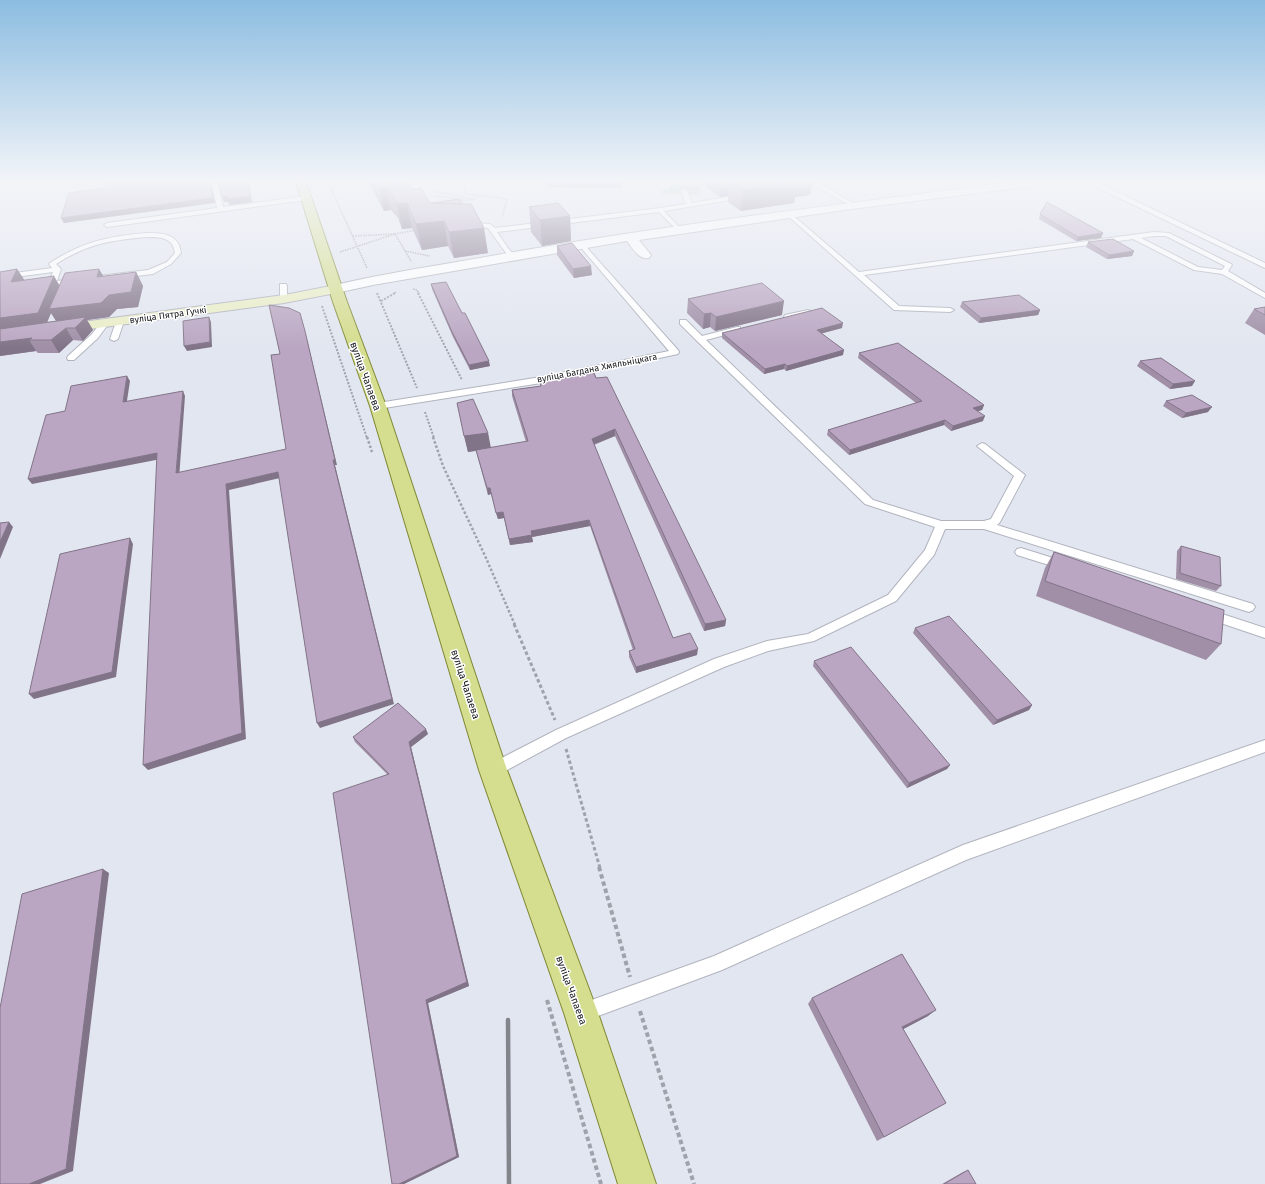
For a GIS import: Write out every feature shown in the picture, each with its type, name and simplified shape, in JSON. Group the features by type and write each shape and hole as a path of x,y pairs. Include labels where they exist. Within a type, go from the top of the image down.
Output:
{"main road":[{"name":"вуліца Чапаева","path":"319,237 336,289 378,406 493,770 581,1013 637,1184"}],"street":[{"path":"336,289 373,281 628,237"},
{"path":"630,237 645,255"},
{"name":"вуліца Пятра Гучкі","path":"0,336 52,325 105,323 284,293 336,289"}],"lane":[{"path":"57,269 52,264 70,252 88,243 105,239 123,237"},
{"path":"57,269 52,284 68,286 150,272 169,263 178,253 178,246 173,240 168,237"},
{"path":"498,237 508,252 515,257"},
{"path":"815,237 897,308 950,310"},
{"path":"857,274 1125,237"},
{"path":"1136,237 1196,269 1224,272 1265,296"},
{"path":"1174,237 1229,265 1224,272"},
{"path":"1206,237 1265,266"},
{"name":"вуліца Багдана Хмяльніцкага","path":"378,406 541,380 675,352 585,248 584,244"},
{"path":"0,277 57,269"},
{"path":"777,319 808,312"},
{"path":"114,339 120,321"},
{"path":"683,322 869,502 941,525 984,525 995,522 1020,475 982,446"},
{"path":"71,358 95,336 105,323"},
{"path":"700,338 746,327"},
{"path":"493,770 561,734 719,663 766,646 810,638 892,598 930,552 941,525"},
{"path":"984,525 1249,607"},
{"path":"1022,552 1073,569"},
{"path":"1199,611 1265,633"},
{"path":"581,1013 716,964 963,853 1265,746"}],"path":[{"path":"353,237 373,281 421,398 443,466 486,558 561,734 634,994 694,1184"},
{"path":"358,247 386,237"},
{"path":"397,237 412,262"},
{"path":"410,289 417,290 464,384"}],"building":[{"path":"1113,239 1134,251 1109,255 1088,242"},
{"path":"572,243 591,266 573,269 557,246"},
{"path":"17,269 11,282 54,276 38,313 0,318 0,272"},
{"path":"99,269 97,277 136,272 131,292 109,295 101,303 49,309 65,273"},
{"path":"446,282 462,313 465,313 489,361 469,365 452,332 431,284"},
{"path":"762,283 784,301 716,317 711,313 704,314 688,299"},
{"path":"1019,295 1040,310 981,318 962,302"},
{"path":"269,305 289,308 300,313 335,460 333,460 392,699 317,723 278,472 226,484 242,733 143,765 157,453 28,479 46,415 65,411 71,386 127,376 123,402 183,391 176,473 286,449 271,355 280,354"},
{"path":"1265,307 1265,315 1254,309"},
{"path":"822,308 843,323 817,330 844,350 787,366 785,364 765,369 722,333"},
{"path":"86,317 75,328 66,328 51,340 29,340 32,338 0,342 0,329"},
{"path":"209,317 210,342 184,346 183,321"},
{"path":"898,343 984,405 973,408 985,416 953,426 945,420 850,450 828,430 922,401 859,353"},
{"path":"1161,358 1195,381 1173,384 1140,361"},
{"path":"594,373 596,378 607,377 726,620 705,624 615,429 592,439 673,638 690,633 698,649 636,667 629,651 635,649 589,520 531,531 532,535 509,539 503,512 496,513 490,488 487,488 476,450 528,441 512,390 541,386 540,382"},
{"path":"1192,395 1212,407 1186,413 1166,401"},
{"path":"473,399 488,433 464,436 457,403"},
{"path":"9,522 0,542 0,523"},
{"path":"130,538 112,672 29,694 60,554"},
{"path":"1181,546 1220,557 1221,586 1180,573"},
{"path":"1054,552 1224,610 1221,644 1045,581"},
{"path":"949,616 1032,705 997,720 915,628"},
{"path":"851,647 950,765 909,783 814,661"},
{"path":"398,703 426,729 409,742 467,982 426,1000 457,1156 399,1184 392,1184 333,793 389,774 353,737"},
{"path":"103,869 66,1169 29,1184 0,1184 0,1008 22,894"},
{"path":"902,954 936,1010 902,1027 946,1103 884,1137 812,998"},
{"path":"968,1170 976,1184 944,1184"}],"railway":[{"path":"508,1020 509,1184"}]}
